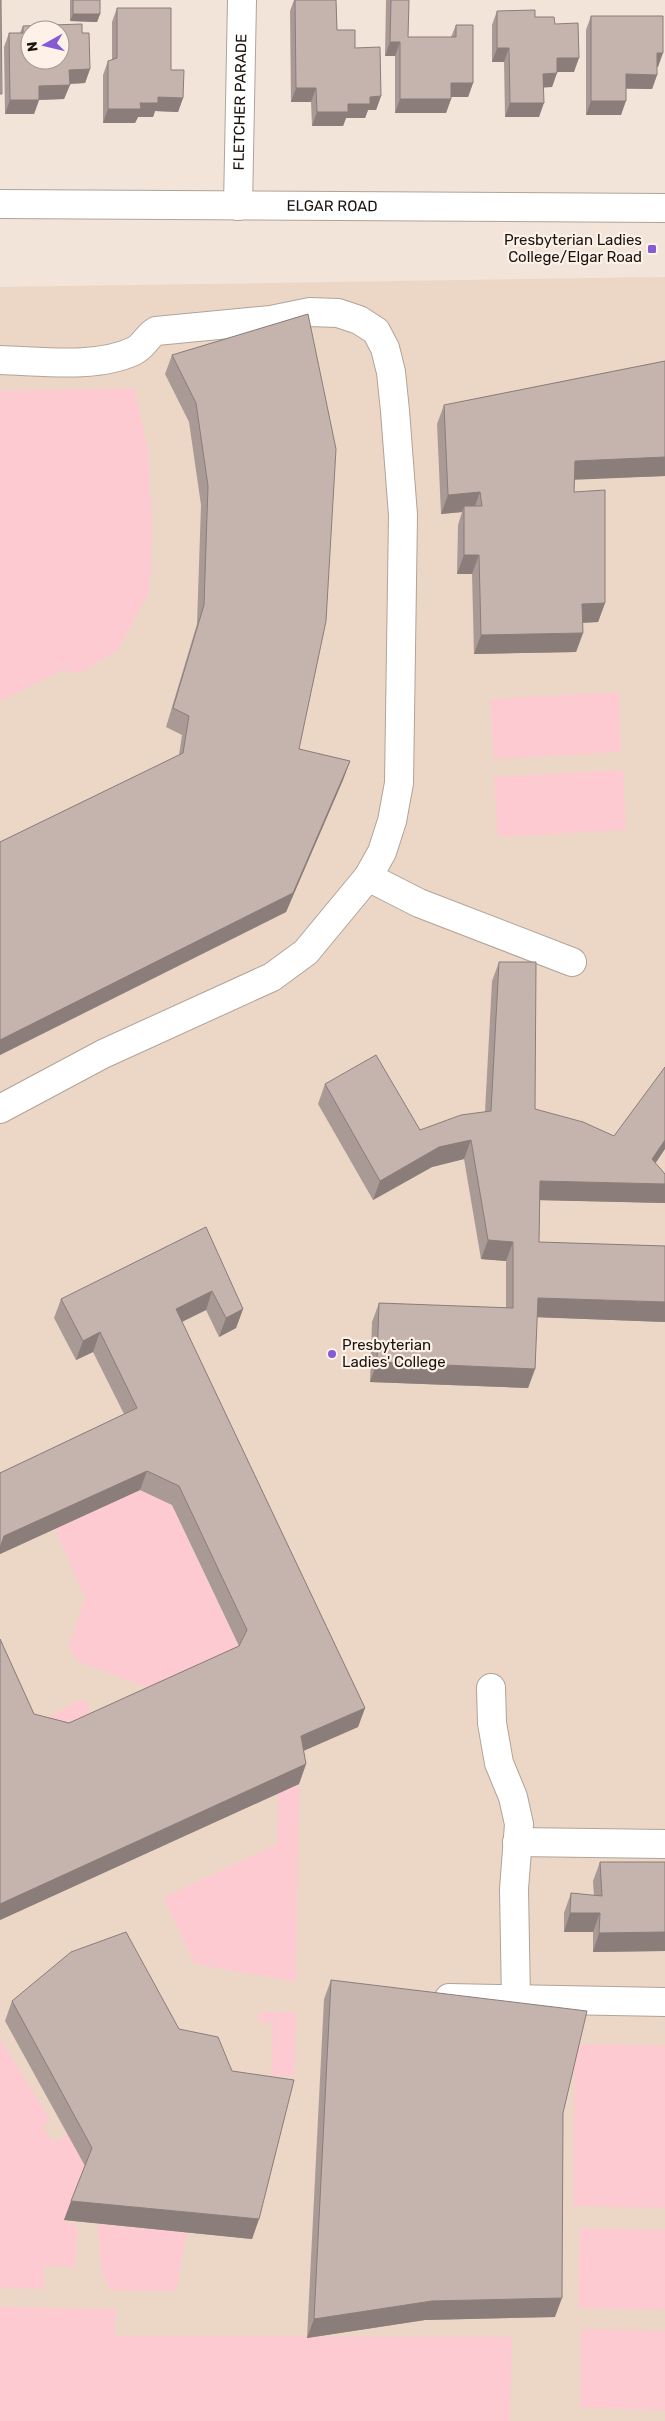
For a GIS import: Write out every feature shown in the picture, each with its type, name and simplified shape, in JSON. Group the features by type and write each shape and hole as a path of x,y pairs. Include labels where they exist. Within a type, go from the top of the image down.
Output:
{"main road":[{"name":"FLETCHER PARADE","path":"238,206 242,0"},
{"name":"ELGAR ROAD","path":"0,204 665,208"},
{"path":"0,360 78,362 123,356 143,346 150,334 156,331 271,320 310,312 338,313 359,320 376,331 385,348 391,372 403,515 399,783 392,821 382,852 368,877 306,952 272,977 103,1054 0,1108"},
{"path":"368,877 420,903 572,962"},
{"path":"491,1688 492,1723 499,1763 513,1797 518,1824 514,1889 516,1999"},
{"path":"517,1842 665,1844"},
{"path":"424,1997 665,2002"}],"shaded area":[{"name":"Presbyterian Ladies' College","path":"665,277 665,2421 0,2421 0,287"},
{"path":"134,388 148,449 152,526 150,590 118,650 79,673 63,670 0,701 0,391"},
{"path":"619,692 621,752 494,759 490,699"},
{"path":"623,770 626,830 498,837 494,777"},
{"path":"140,1490 172,1505 240,1649 167,1695 75,1660 69,1645 85,1598 55,1529"},
{"path":"84,1698 95,1722 59,1737 50,1716"},
{"path":"299,1784 296,1982 195,1964 163,1898 277,1844 278,1793"},
{"path":"259,2012 296,2012 294,2076 271,2076 273,2023 258,2022"},
{"path":"0,2039 50,2119 43,2127 53,2143 68,2134 85,2167 64,2220 78,2228 75,2267 44,2266 44,2289 0,2288"},
{"path":"575,2044 665,2046 665,2208 573,2206"},
{"path":"97,2224 187,2232 176,2291 109,2290 102,2270"},
{"path":"580,2228 665,2230 665,2310 578,2308"},
{"path":"0,2307 116,2309 114,2336 512,2337 510,2421 0,2421"},
{"path":"581,2329 665,2330 665,2410 580,2408"}],"building":[{"path":"1,0 2,94 0,94"},
{"path":"73,0 100,0 100,14 73,14"},
{"path":"295,0 336,0 337,30 355,30 355,48 380,47 381,96 370,97 370,104 348,104 348,112 317,112 316,88 296,88"},
{"path":"391,0 409,0 408,37 456,37 456,25 473,25 473,83 451,83 451,99 400,99 400,42 390,42"},
{"path":"117,8 171,8 171,70 184,70 183,98 158,97 158,103 140,103 141,109 108,109 108,61 117,58"},
{"path":"535,10 535,17 554,17 555,24 578,23 579,58 557,58 557,73 543,74 544,103 510,103 509,48 497,48 497,11"},
{"path":"591,16 663,16 663,53 657,53 657,75 626,74 626,101 591,101"},
{"path":"70,24 82,24 82,33 89,33 90,69 70,70"},
{"path":"9,33 20,33 20,70 69,70 70,85 39,86 39,100 10,100"},
{"path":"308,314 336,449 326,621 299,749 350,761 293,893 0,1040 0,842 183,753 189,716 173,708 204,605 208,486 196,403 172,355"},
{"path":"665,361 665,457 575,461 574,492 605,490 605,603 582,604 583,633 481,635 479,555 464,555 464,506 482,506 480,492 448,495 444,405"},
{"path":"499,962 536,962 535,1109 583,1122 614,1136 665,1067 665,1140 652,1159 665,1174 665,1184 540,1181 539,1242 665,1246 665,1302 538,1298 535,1369 377,1362 379,1303 513,1308 513,1242 488,1240 471,1140 439,1147 380,1181 325,1084 376,1055 420,1130 461,1115 491,1111"},
{"path":"206,1227 243,1309 226,1318 212,1291 176,1309 365,1708 301,1736 306,1764 0,1904 0,1639 34,1714 69,1723 239,1646 247,1630 179,1486 147,1471 4,1536 0,1548 0,1473 137,1408 100,1332 83,1341 61,1299"},
{"path":"600,1862 665,1862 665,1932 599,1933 600,1913 570,1913 571,1893 602,1896"},
{"path":"126,1932 179,2029 218,2037 232,2071 294,2080 259,2219 71,2201 92,2148 12,2001 71,1952"},
{"path":"331,1980 587,2011 563,2113 562,2298 432,2301 314,2319"}],"place":[{"name":"Presbyterian Ladies College/Elgar Road","path":"652,249"},
{"name":"Presbyterian Ladies' College","path":"332,1354"}]}
